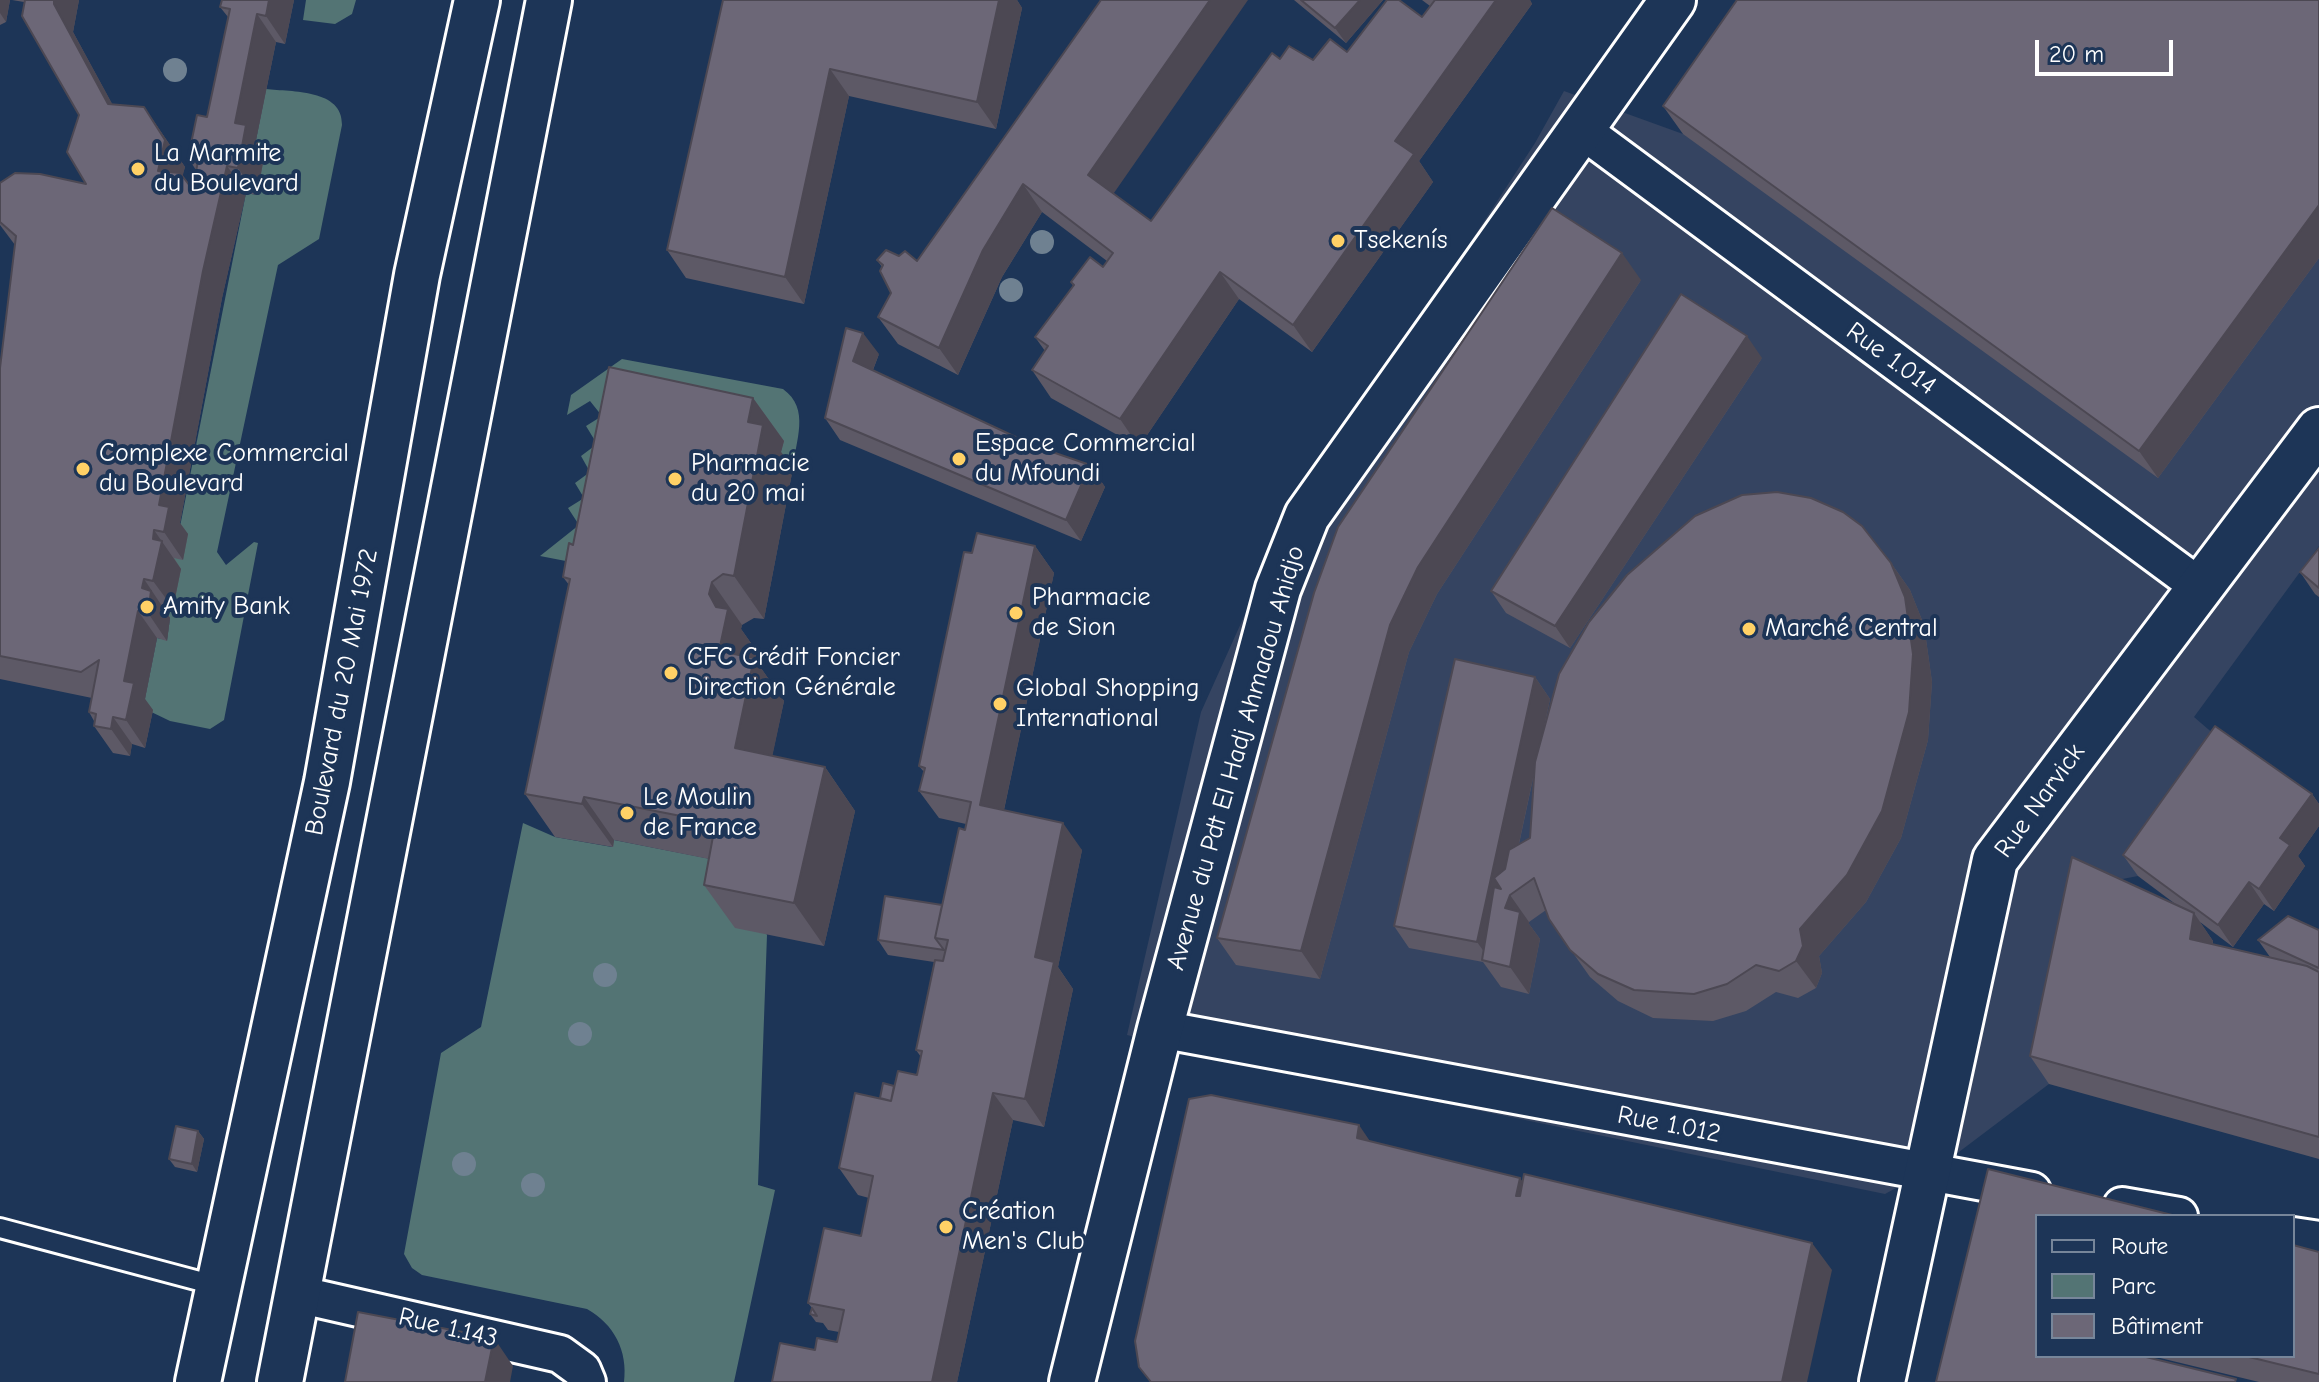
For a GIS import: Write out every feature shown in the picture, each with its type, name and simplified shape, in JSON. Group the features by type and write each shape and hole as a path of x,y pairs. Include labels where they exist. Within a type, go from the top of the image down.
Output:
{"main road":[{"name":"Boulevard du 20 Mai 1972","path":"198,1382 327,782 417,275 477,0"},
{"path":"280,1382 549,0"},
{"name":"Avenue du Pdt El Hadj Ahmadou Ahidjo","path":"1072,1382 1160,1029 1278,589 1307,516 1673,0"},
{"name":"Rue Narvick","path":"1882,1382 1995,860 2319,430"}],"street":[{"name":"Rue 1.014","path":"1582,130 2200,587"},
{"name":"Rue 1.012","path":"1160,1029 1926,1173 2167,1214"},
{"path":"2295,1236 2319,1240"},
{"name":"Rue 1.143","path":"297,1294 560,1354 582,1370 587,1382"}],"lane":[{"path":"0,1228 218,1286"}],"shaded area":[{"name":"Marché Central","path":"1564,91 1683,134 2319,253 2319,546 2194,717 2230,748 2138,876 2091,885 2049,1084 1951,1158 1885,1194 1204,1054 1127,1035 1201,712 1282,532 1535,143"}],"green space":[{"path":"306,0 356,0 352,14 335,24 303,20"},
{"path":"266,89 302,92 325,99 340,113 342,125 319,239 278,265 217,552 226,565 254,542 258,543 224,720 210,729 170,721 143,708 157,638 167,640 170,618 161,616 164,606 172,608 172,567 246,193 257,195 254,150"},
{"path":"622,359 783,389 792,397 799,416 793,469 778,466 783,441 607,569 540,556 579,525 568,508 584,498 575,483 590,472 581,456 597,444 586,426 602,416 590,401 567,415 571,395"},
{"path":"523,823 555,837 612,847 614,840 726,862 767,935 758,1185 775,1190 734,1382 624,1382 624,1360 617,1340 605,1322 587,1309 422,1275 412,1268 404,1254 441,1053 481,1027"}],"building":[{"path":"25,0 54,0 108,104 144,107 165,140 158,171 180,173 193,190 198,160 188,158 197,115 207,117 230,9 220,7 222,0 269,0 266,16 257,14 235,123 246,125 238,168 227,166 203,271 159,505 169,507 164,532 154,530 153,539 162,541 153,581 144,579 142,588 151,591 148,613 138,611 124,681 134,683 126,720 113,717 111,729 94,726 96,714 89,712 99,660 81,672 0,656 0,368 16,236 0,222 0,183 15,173 40,174 86,184 67,152 79,115 22,16"},
{"path":"723,0 999,0 977,102 830,69 785,277 667,250"},
{"path":"1101,0 1210,0 1088,175 1151,221 1272,53 1280,59 1289,46 1313,60 1330,39 1347,52 1387,0 1399,0 1422,17 1435,0 1496,0 1395,141 1414,154 1293,325 1220,272 1120,419 1032,370 1048,346 1035,337 1074,285 1071,282 1090,257 1103,267 1113,253 1023,184 983,250 939,348 878,317 891,293 880,271 883,265 877,260 886,250 899,256 905,251 917,261"},
{"path":"1301,0 1360,0 1335,28"},
{"path":"1737,0 2319,0 2319,205 2139,451 1663,106"},
{"path":"1552,208 1622,253 1418,567 1390,625 1301,951 1217,938 1314,593 1338,527"},
{"path":"1681,294 1747,336 1555,626 1491,591"},
{"path":"846,328 863,333 853,361 1035,446 1090,465 1066,520 825,418"},
{"name":"CFC Crédit Foncier Direction Générale","path":"609,367 753,398 748,422 763,425 734,576 723,574 712,582 709,594 716,607 728,609 719,651 754,658 735,748 825,767 794,903 704,885 714,831 694,828 696,819 584,797 582,804 525,794 570,579 563,577 569,543 573,545"},
{"path":"1777,492 1811,498 1843,512 1862,526 1891,563 1905,597 1913,654 1909,712 1882,811 1847,875 1800,929 1803,946 1796,961 1779,971 1756,965 1727,984 1694,994 1634,990 1598,974 1570,950 1549,919 1534,878 1510,895 1505,908 1520,912 1510,967 1482,960 1494,887 1501,889 1494,878 1505,869 1509,850 1530,838 1535,762 1559,674 1589,622 1627,575 1695,516 1742,495"},
{"path":"977,533 1035,546 980,805 1063,823 1035,957 1054,962 1025,1099 993,1093 932,1382 772,1382 780,1343 815,1350 817,1338 837,1342 844,1310 808,1303 824,1228 861,1236 873,1176 839,1168 855,1093 891,1101 898,1071 917,1075 922,1051 916,1050 935,960 943,961 948,940 935,938 959,828 965,830 971,802 919,791 925,768 919,766 964,552 972,553"},
{"path":"2319,548 2319,588 2300,572"},
{"path":"1455,659 1535,677 1477,942 1394,926"},
{"path":"2215,726 2312,794 2280,838 2290,845 2259,889 2249,882 2218,925 2123,855"},
{"path":"2072,857 2194,913 2190,939 2307,966 2319,972 2319,1137 2030,1056"},
{"path":"885,896 942,905 935,938 944,950 878,940"},
{"path":"2288,916 2319,930 2319,968 2258,940"},
{"path":"883,1083 894,1086 891,1101 880,1098"},
{"path":"1211,1095 1359,1125 1357,1138 1520,1178 1516,1196 1520,1196 1524,1174 1812,1243 1782,1382 1151,1382 1139,1367 1135,1341 1189,1099"},
{"path":"176,1126 198,1131 192,1164 169,1159"},
{"path":"1988,1169 2168,1214 2035,1214 2035,1358 2150,1358 2236,1379 2235,1382 1936,1382"},
{"path":"2295,1246 2319,1252 2319,1374 2253,1358 2295,1358"},
{"path":"358,1312 494,1338 485,1382 345,1382"}],"place":[{"name":"La Marmite du Boulevard","path":"138,169"},
{"name":"Tsekenís","path":"1338,241"},
{"name":"Espace Commercial du Mfoundi","path":"959,459"},
{"name":"Complexe Commercial du Boulevard","path":"83,469"},
{"name":"Pharmacie du 20 mai","path":"675,479"},
{"name":"Amity Bank","path":"147,607"},
{"name":"Pharmacie de Sion","path":"1016,613"},
{"name":"Marché Central","path":"1749,629"},
{"name":"CFC Crédit Foncier Direction Générale","path":"671,673"},
{"name":"Global Shopping International","path":"1000,704"},
{"name":"Le Moulin de France","path":"627,813"},
{"name":"Création Men's Club","path":"946,1227"}]}
